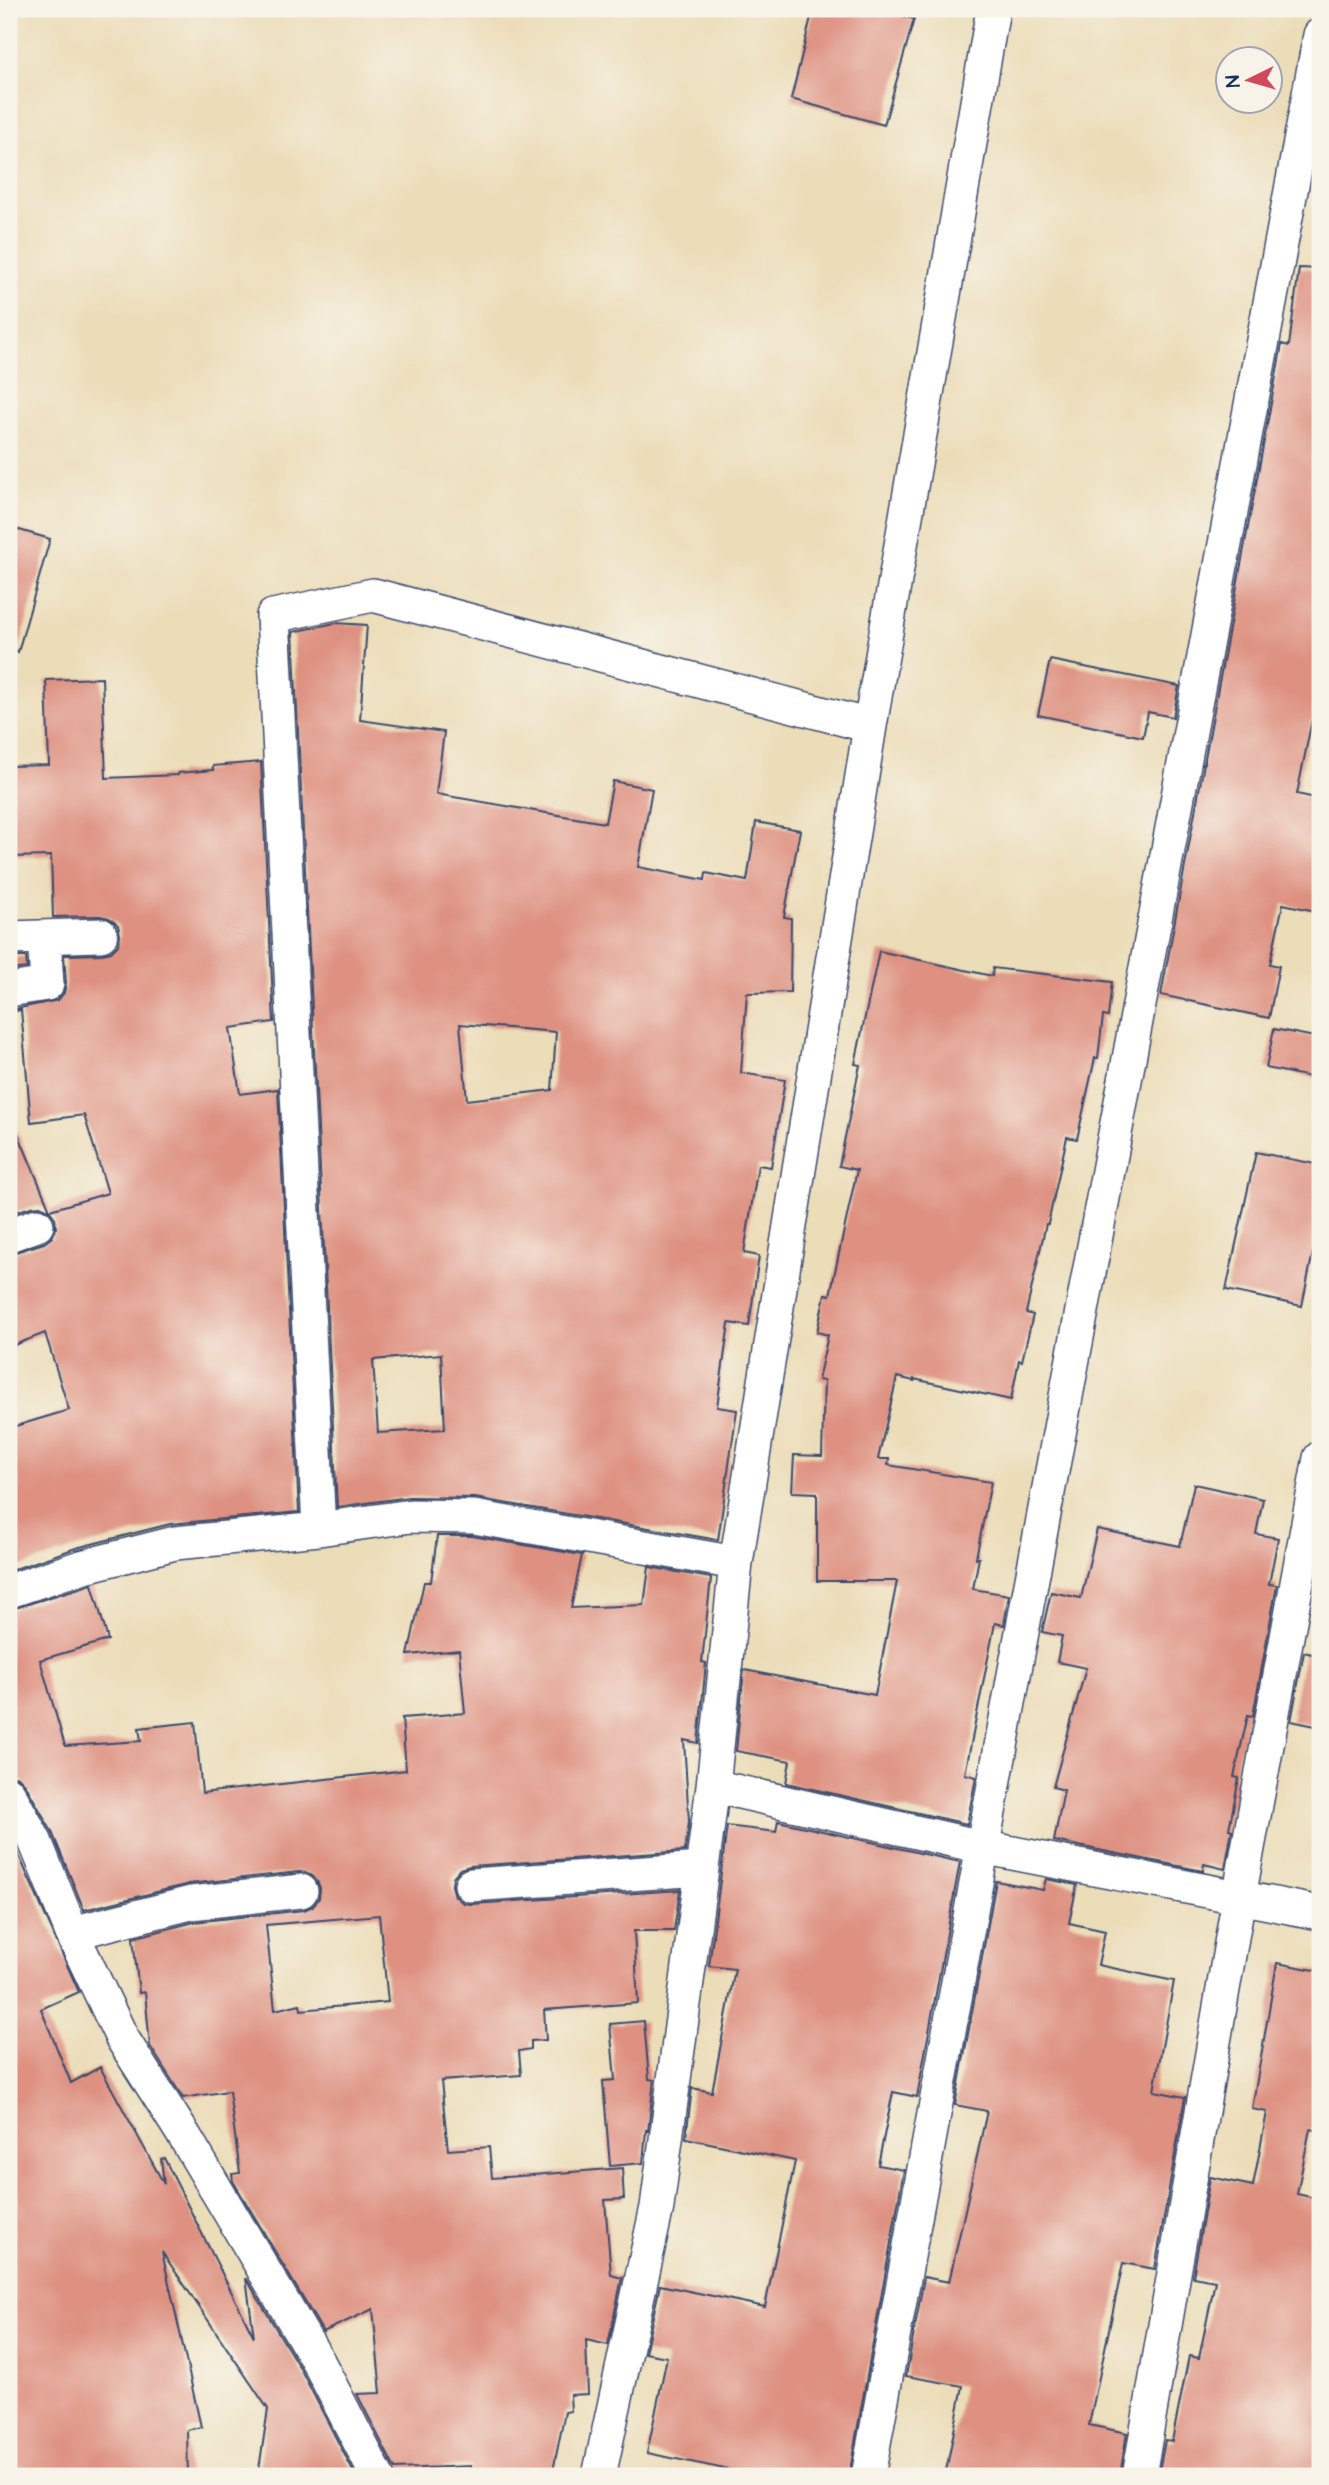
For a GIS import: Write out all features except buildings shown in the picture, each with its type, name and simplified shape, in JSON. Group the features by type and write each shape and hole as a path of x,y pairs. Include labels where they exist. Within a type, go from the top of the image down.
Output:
{"street":[{"path":"599,2476 657,2207 713,1786 736,1563 870,726 993,9"},
{"path":"867,2476 1320,35"},
{"path":"319,1529 272,616 373,595 870,726"},
{"path":"9,938 101,935"},
{"path":"9,990 47,985 44,937"},
{"path":"1139,2476 1239,1897 1320,1458"},
{"path":"9,1591 81,1567 175,1543 319,1529 411,1516 474,1517 736,1563"},
{"path":"713,1786 982,1847 1320,1913"},
{"path":"9,1794 35,1841 72,1933 122,2038 185,2137 319,2363 377,2476"},
{"path":"471,1885 702,1869"},
{"path":"72,1933 191,1903 301,1891"}]}
